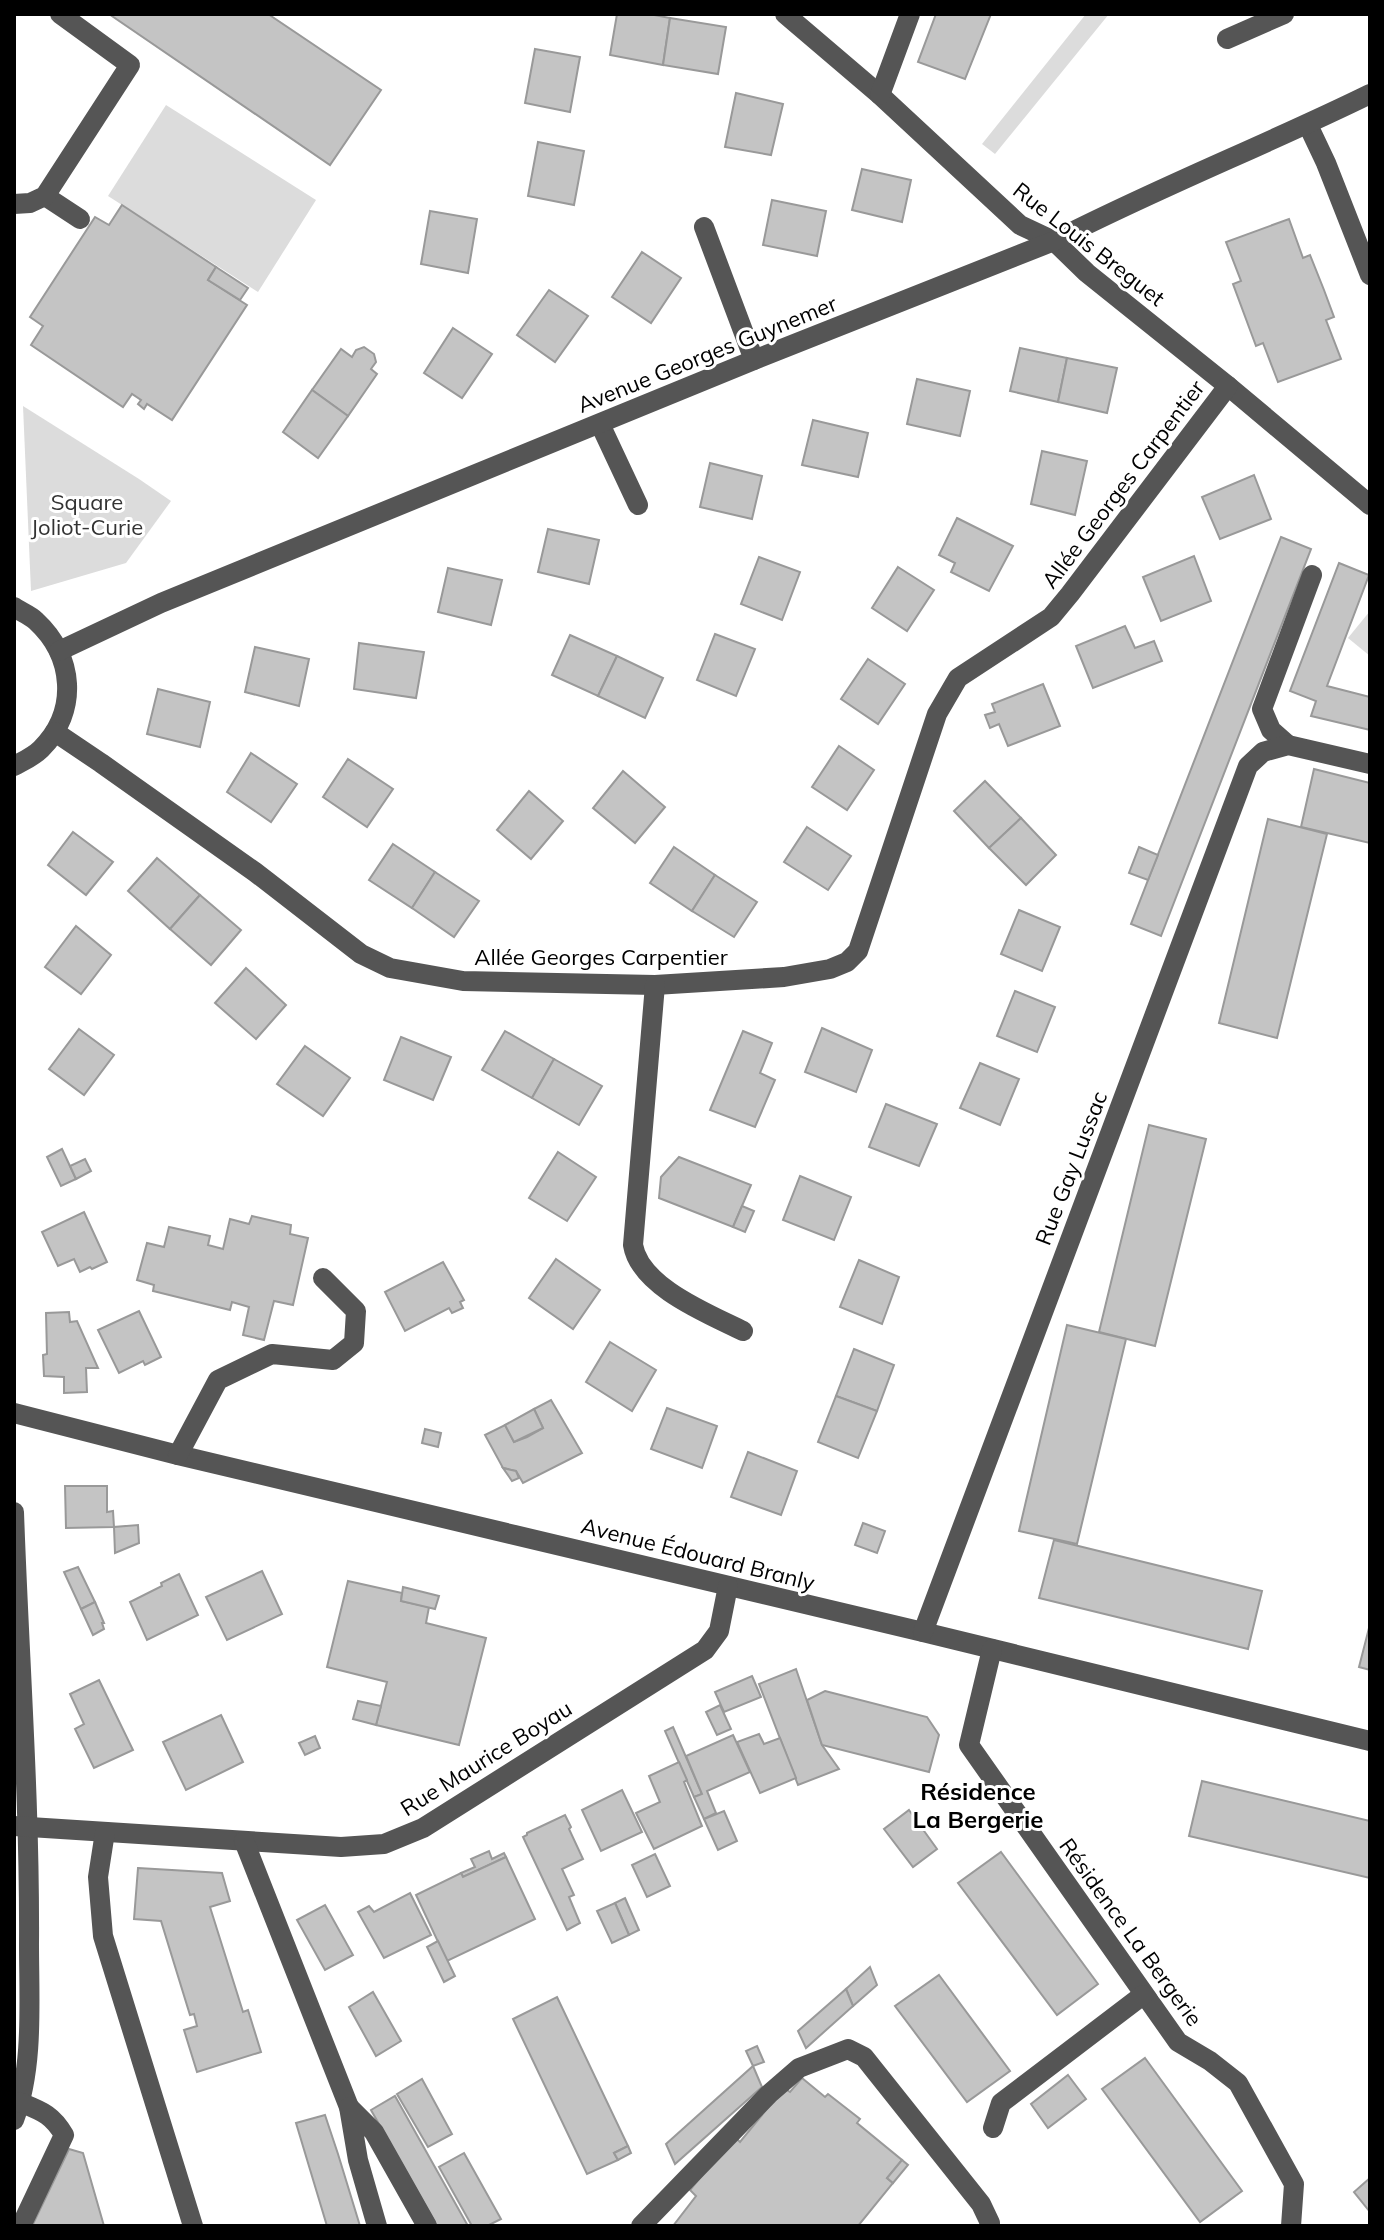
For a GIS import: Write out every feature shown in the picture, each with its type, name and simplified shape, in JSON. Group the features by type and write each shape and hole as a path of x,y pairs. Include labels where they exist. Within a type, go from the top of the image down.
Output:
{"street":[{"path":"14,204 30,203 45,196 130,65 60,14"},
{"name":"Rue Louis Breguet","path":"785,14 880,95 1020,225 1054,241 1087,273 1370,505"},
{"path":"880,95 910,14"},
{"path":"1227,39 1284,14"},
{"name":"Avenue Georges Guynemer","path":"59,651 161,603 754,360 1054,241 1370,94"},
{"path":"1308,125 1370,275"},
{"path":"45,196 80,219"},
{"path":"704,227 754,360"},
{"name":"Allée Georges Carpentier","path":"55,732 255,872 361,954 390,968 463,981 655,985 784,977 830,969 847,962 858,951 937,714 958,678 1051,617 1228,386"},
{"path":"600,424 638,505"},
{"path":"1312,575 1262,709 1271,730 1288,745 1370,764"},
{"path":"14,607 35,620 59,651 68,685 66,707 55,732 39,752 14,766"},
{"name":"Rue Gay Lussac","path":"923,1632 1248,766 1263,752 1288,745"},
{"path":"655,985 633,1245 635,1256 677,1299 743,1331"},
{"path":"178,1455 218,1380 272,1354 333,1360 354,1343 356,1311 323,1278"},
{"name":"Avenue Édouard Branly","path":"14,1413 1370,1741"},
{"path":"14,1512 29,2034 16,2111 44,2112 56,2121 64,2135 21,2226"},
{"name":"Rue Maurice Boyau","path":"21,1826 341,1847 384,1844 423,1828 705,1650 719,1631 728,1586"},
{"name":"Résidence La Bergerie","path":"992,1649 969,1745 1178,2042 1238,2083 1294,2184 1291,2226"},
{"path":"105,1832 98,1877 103,1936 193,2226"},
{"path":"244,1841 349,2107 358,2160 377,2226"},
{"path":"993,2128 1001,2103 1143,1995"},
{"path":"641,2226 718,2144 799,2068 848,2049 864,2057 981,2204 989,2226"},
{"path":"349,2107 374,2132 427,2226"}],"green space":[{"path":"1086,14 1109,14 995,154 982,144"},
{"path":"166,105 316,200 258,292 108,196"},
{"name":"Square Joliot-Curie","path":"23,406 171,501 126,563 31,591"},
{"path":"1370,611 1370,656 1348,638"}],"building":[{"path":"109,14 268,14 381,90 330,165"},
{"path":"617,14 649,14 670,18 663,65 610,55"},
{"path":"936,14 991,14 965,79 918,62"},
{"path":"670,18 726,27 718,74 663,65"},
{"path":"535,49 580,57 570,112 525,103"},
{"path":"736,93 783,104 771,155 725,147"},
{"path":"538,142 584,151 574,205 528,196"},
{"path":"862,169 911,180 902,222 852,210"},
{"path":"772,200 826,211 817,256 763,245"},
{"path":"122,205 216,267 208,280 247,305 172,420 147,404 144,409 138,404 141,400 132,394 123,407 31,345 43,326 30,317 95,217 109,225"},
{"path":"430,211 477,219 468,273 421,264"},
{"path":"1289,219 1303,258 1310,255 1324,290 1334,317 1326,320 1341,359 1278,382 1263,343 1256,346 1233,284 1241,281 1226,242"},
{"path":"642,252 681,278 651,323 612,297"},
{"path":"216,267 248,288 240,300 208,280"},
{"path":"549,290 588,316 555,362 517,335"},
{"path":"453,328 492,354 462,398 424,373"},
{"path":"364,347 374,354 376,362 371,369 377,374 348,416 312,390 341,349 352,357 356,350"},
{"path":"1020,348 1067,358 1058,402 1010,391"},
{"path":"1067,358 1117,368 1107,413 1058,402"},
{"path":"917,379 970,391 960,436 907,424"},
{"path":"312,390 348,416 318,458 283,432"},
{"path":"813,420 868,433 858,477 802,465"},
{"path":"1042,451 1087,461 1075,515 1031,504"},
{"path":"710,463 762,476 752,519 700,507"},
{"path":"1254,475 1271,519 1220,539 1202,497"},
{"path":"957,518 1013,546 989,591 951,572 955,563 939,555"},
{"path":"548,529 599,540 589,584 538,572"},
{"path":"1281,537 1311,549 1161,936 1131,924"},
{"path":"1194,556 1211,601 1161,621 1143,577"},
{"path":"759,557 800,572 782,620 741,604"},
{"path":"1339,563 1369,575 1327,686 1370,697 1370,730 1311,716 1316,701 1290,691"},
{"path":"898,567 934,590 907,631 872,608"},
{"path":"448,568 502,580 491,625 438,612"},
{"path":"1125,626 1135,648 1154,641 1162,661 1093,688 1076,646"},
{"path":"715,634 755,649 736,696 697,680"},
{"path":"570,635 617,656 598,696 552,675"},
{"path":"359,643 424,652 416,698 354,689"},
{"path":"255,647 309,659 299,706 245,692"},
{"path":"617,656 663,678 645,718 598,696"},
{"path":"868,659 905,684 878,724 841,699"},
{"path":"1043,684 1060,726 1008,746 999,724 990,728 985,715 995,712 992,704"},
{"path":"158,689 210,702 200,747 147,734"},
{"path":"839,746 874,770 847,810 812,787"},
{"path":"251,753 297,784 271,822 227,792"},
{"path":"348,759 393,789 367,827 323,797"},
{"path":"1314,769 1370,783 1370,843 1301,827"},
{"path":"623,771 665,807 635,843 593,808"},
{"path":"985,781 1021,818 989,848 954,811"},
{"path":"529,791 563,821 531,859 497,830"},
{"path":"1021,818 1056,855 1026,885 989,848"},
{"path":"1268,819 1327,834 1277,1038 1219,1023"},
{"path":"807,827 851,856 828,890 784,862"},
{"path":"73,832 113,862 86,895 48,865"},
{"path":"393,844 435,872 412,908 369,880"},
{"path":"674,847 715,875 692,911 650,883"},
{"path":"1139,847 1158,855 1148,880 1129,873"},
{"path":"157,858 200,895 170,929 128,891"},
{"path":"435,872 479,901 454,937 412,908"},
{"path":"715,875 757,902 734,937 692,911"},
{"path":"200,895 241,930 211,965 170,929"},
{"path":"1019,910 1060,927 1042,971 1001,954"},
{"path":"76,926 111,955 81,994 45,967"},
{"path":"246,968 286,1005 256,1039 215,1003"},
{"path":"1015,991 1055,1007 1037,1052 997,1036"},
{"path":"822,1028 872,1050 856,1092 805,1072"},
{"path":"79,1029 114,1055 84,1095 49,1069"},
{"path":"505,1031 554,1059 532,1098 482,1070"},
{"path":"743,1031 772,1043 760,1073 775,1080 755,1127 710,1110"},
{"path":"401,1037 451,1057 433,1100 384,1080"},
{"path":"305,1046 350,1078 323,1116 277,1084"},
{"path":"554,1059 602,1086 579,1125 532,1098"},
{"path":"980,1063 1019,1079 1000,1125 960,1108"},
{"path":"886,1104 937,1124 919,1166 869,1147"},
{"path":"1149,1125 1206,1139 1155,1346 1099,1332"},
{"path":"62,1149 76,1179 61,1186 47,1157"},
{"path":"558,1152 596,1177 567,1221 529,1198"},
{"path":"679,1157 751,1185 733,1227 659,1198 661,1177"},
{"path":"85,1159 91,1171 76,1179 70,1166"},
{"path":"800,1176 851,1197 834,1240 783,1220"},
{"path":"742,1206 754,1211 745,1232 733,1227"},
{"path":"84,1212 107,1262 80,1272 74,1259 58,1266 42,1232"},
{"path":"252,1216 291,1225 290,1234 308,1238 293,1305 274,1301 264,1340 243,1335 249,1307 232,1302 230,1310 153,1291 154,1285 137,1280 147,1243 164,1247 169,1227 210,1236 208,1245 223,1249 230,1219 249,1224"},
{"path":"556,1259 600,1290 573,1329 529,1298"},
{"path":"859,1260 899,1277 882,1324 840,1307"},
{"path":"443,1262 464,1300 460,1302 463,1308 452,1313 449,1308 405,1331 385,1292"},
{"path":"139,1311 161,1357 145,1365 143,1361 119,1373 98,1330"},
{"path":"69,1312 70,1322 77,1321 98,1368 86,1368 87,1392 64,1393 64,1377 44,1376 46,1313"},
{"path":"1067,1325 1126,1339 1077,1544 1019,1531"},
{"path":"610,1342 656,1370 632,1411 586,1382"},
{"path":"854,1349 894,1365 877,1411 836,1396"},
{"path":"836,1396 877,1411 858,1458 818,1442"},
{"path":"551,1400 582,1453 523,1483 516,1471 503,1468 485,1435 505,1425 514,1442 527,1437 543,1428 534,1409"},
{"path":"667,1408 717,1426 702,1468 651,1449"},
{"path":"534,1409 543,1428 514,1442 505,1425"},
{"path":"425,1429 441,1433 438,1447 422,1443"},
{"path":"748,1452 797,1471 781,1515 731,1497"},
{"path":"503,1468 516,1471 519,1478 512,1481"},
{"path":"65,1486 107,1486 107,1512 113,1511 114,1527 66,1528"},
{"path":"863,1523 885,1531 877,1553 855,1545"},
{"path":"138,1525 139,1543 115,1553 114,1527"},
{"path":"1054,1540 1262,1591 1248,1649 1039,1598"},
{"path":"78,1567 95,1602 81,1609 64,1572"},
{"path":"262,1571 282,1614 227,1640 206,1597"},
{"path":"179,1574 198,1615 147,1640 130,1602"},
{"path":"348,1581 402,1593 401,1601 429,1607 426,1623 486,1638 459,1745 376,1725 387,1682 327,1667"},
{"path":"403,1587 439,1596 435,1609 401,1601"},
{"path":"95,1602 104,1629 93,1635 81,1609"},
{"path":"1370,1628 1370,1670 1359,1667"},
{"path":"796,1669 822,1745 839,1769 798,1785 759,1684"},
{"path":"752,1676 761,1697 724,1712 715,1692"},
{"path":"99,1680 133,1750 94,1768 75,1729 84,1724 70,1694"},
{"path":"825,1691 927,1717 939,1735 929,1772 822,1745 807,1700"},
{"path":"358,1701 381,1706 376,1725 353,1719"},
{"path":"720,1705 731,1729 717,1735 706,1712"},
{"path":"221,1715 243,1762 186,1790 163,1742"},
{"path":"673,1727 702,1794 694,1797 665,1731"},
{"path":"759,1734 764,1744 780,1738 796,1778 760,1793 737,1742"},
{"path":"733,1735 750,1772 707,1791 716,1813 704,1819 694,1797 702,1794 686,1756"},
{"path":"315,1736 320,1748 305,1755 299,1743"},
{"path":"679,1762 702,1826 654,1849 636,1813 660,1802 649,1776"},
{"path":"1202,1781 1370,1821 1370,1878 1189,1836"},
{"path":"622,1790 642,1832 601,1851 582,1810"},
{"path":"909,1810 937,1849 913,1867 884,1829"},
{"path":"724,1811 737,1841 718,1850 704,1819"},
{"path":"565,1815 583,1859 562,1869 574,1895 569,1897 580,1923 567,1930 523,1837"},
{"path":"489,1851 492,1859 504,1853 506,1857 463,1877 461,1873 475,1867 471,1859"},
{"path":"1001,1852 1098,1984 1057,2015 958,1883"},
{"path":"655,1854 670,1886 647,1897 632,1865"},
{"path":"506,1857 535,1919 447,1961 416,1895 461,1873 463,1877"},
{"path":"138,1868 222,1873 230,1901 210,1907 243,2012 248,2010 261,2052 197,2072 184,2030 197,2026 194,2014 190,2015 161,1921 134,1919"},
{"path":"410,1893 431,1935 384,1958 358,1912 369,1906 374,1912"},
{"path":"625,1898 639,1930 629,1935 615,1903"},
{"path":"615,1903 629,1935 612,1943 597,1911"},
{"path":"325,1905 353,1955 325,1970 297,1920"},
{"path":"438,1941 455,1976 444,1982 427,1947"},
{"path":"870,1967 877,1985 853,2006 846,1989"},
{"path":"939,1975 1010,2071 967,2102 895,2006"},
{"path":"846,1989 853,2006 806,2048 798,2031"},
{"path":"373,1992 401,2041 376,2056 349,2007"},
{"path":"557,1997 628,2146 614,2153 618,2160 587,2174 513,2019"},
{"path":"757,2046 764,2062 753,2066 746,2051"},
{"path":"1145,2058 1242,2191 1200,2222 1102,2089"},
{"path":"753,2066 762,2087 675,2164 666,2144"},
{"path":"1068,2075 1086,2099 1048,2128 1031,2104"},
{"path":"802,2078 860,2119 857,2123 902,2160 887,2178 893,2183 858,2226 673,2226 696,2196 690,2190 734,2136 740,2142 784,2088 790,2092"},
{"path":"422,2079 452,2134 428,2147 397,2094"},
{"path":"395,2096 468,2226 437,2226 371,2110"},
{"path":"325,2115 360,2226 327,2226 296,2123"},
{"path":"628,2146 631,2153 618,2160 614,2153"},
{"path":"69,2149 83,2153 104,2226 32,2226"},
{"path":"464,2153 501,2219 487,2226 472,2226 439,2167"},
{"path":"902,2160 908,2165 893,2183 887,2178"},
{"path":"1370,2178 1370,2212 1354,2192"}],"district":[{"name":"Résidence La Bergerie","path":"978,1805"}]}
